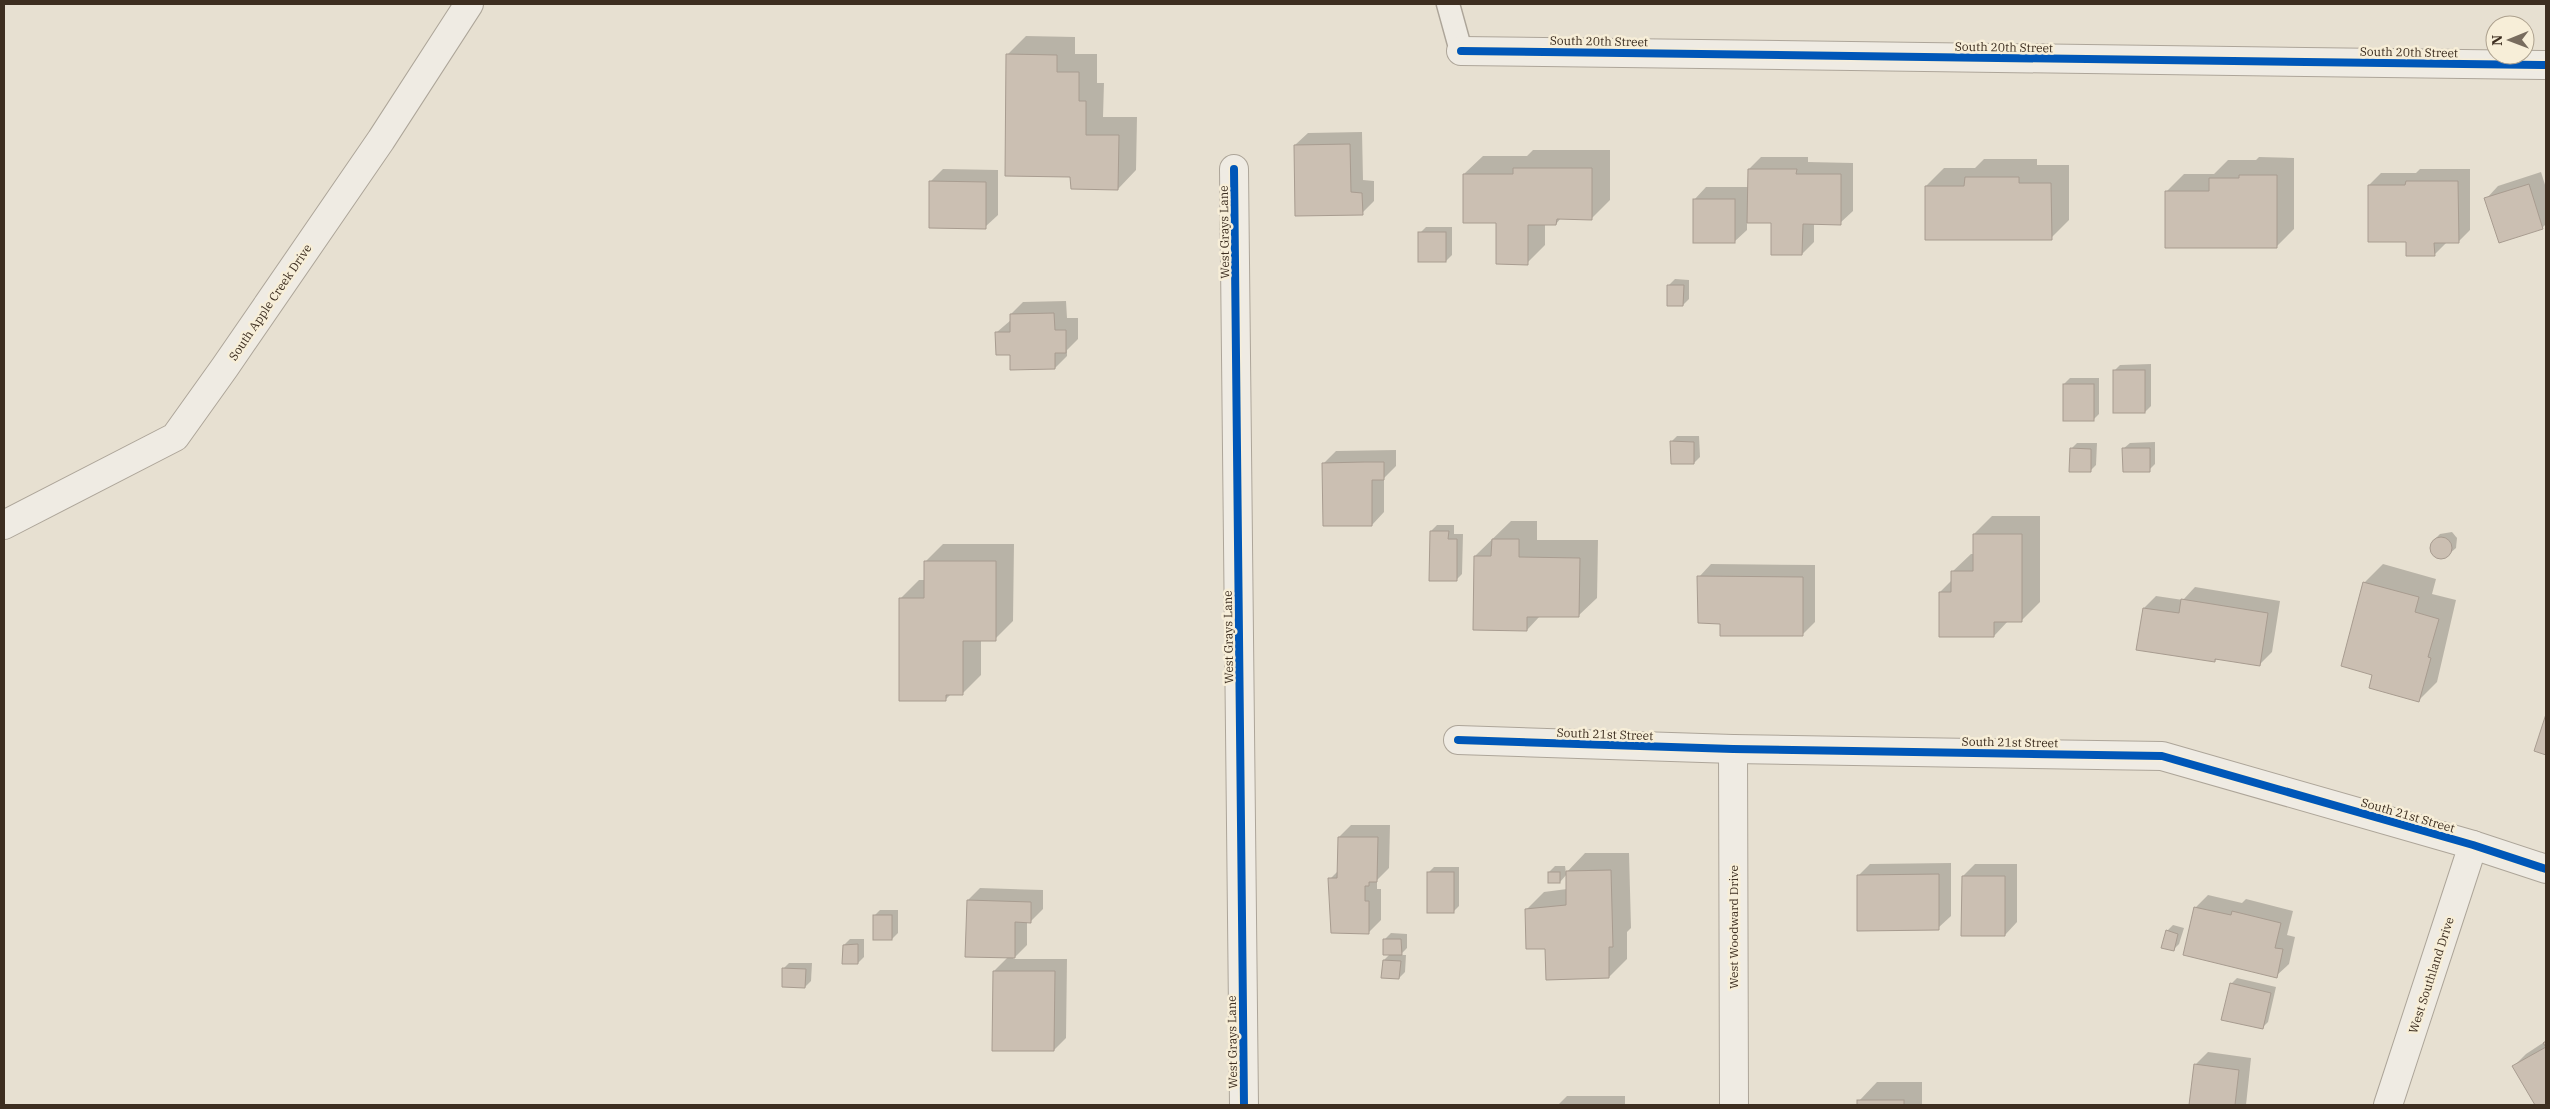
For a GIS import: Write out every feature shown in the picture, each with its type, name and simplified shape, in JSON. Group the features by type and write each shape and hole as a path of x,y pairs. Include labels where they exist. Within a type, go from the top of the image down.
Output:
{"street":[{"name":"South Apple Creek Drive","path":"4,525 175,437 225,368 381,140 469,4"},
{"name":"South 20th Street","path":"1461,50 2546,65"},
{"name":"West Grays Lane","path":"1234,169 1244,1105"},
{"name":"South 21st Street","path":"1458,740 1733,749 2162,756 2546,869"},
{"name":"West Woodward Drive","path":"1733,749 1734,1105"},
{"name":"West Southland Drive","path":"2388,1105 2473,846"}],"lane":[{"path":"1448,4 1461,50"}],"building":[{"path":"1006,54 1057,55 1057,72 1079,72 1079,101 1086,101 1086,135 1119,135 1118,190 1071,189 1070,177 1005,176"},
{"path":"1350,144 1351,192 1362,193 1363,215 1295,216 1294,145"},
{"path":"1513,168 1592,168 1592,220 1557,219 1556,225 1528,225 1528,265 1496,264 1496,223 1463,223 1463,174 1513,174"},
{"path":"1748,169 1797,169 1796,174 1841,174 1841,225 1803,224 1802,255 1771,255 1771,223 1747,223"},
{"path":"2239,175 2277,175 2277,248 2165,248 2165,191 2209,191 2209,178 2239,178"},
{"path":"1965,177 2019,177 2019,183 2051,183 2052,240 1925,240 1925,186 1964,186"},
{"path":"929,181 986,182 986,229 929,228"},
{"path":"2406,181 2458,181 2459,243 2434,243 2435,256 2406,256 2406,242 2368,242 2368,185 2405,185"},
{"path":"2529,184 2543,229 2499,243 2484,198"},
{"path":"1693,199 1735,199 1735,243 1693,243"},
{"path":"1418,232 1446,232 1446,262 1418,262"},
{"path":"1667,285 1684,285 1683,306 1667,306"},
{"path":"1054,313 1055,330 1066,330 1066,353 1055,353 1055,369 1010,370 1010,355 996,355 995,332 1010,332 1010,314"},
{"path":"2113,370 2145,370 2145,413 2113,413"},
{"path":"2063,384 2094,384 2094,421 2063,421"},
{"path":"1670,441 1694,442 1694,464 1671,464"},
{"path":"2070,448 2091,449 2091,472 2069,472"},
{"path":"2122,448 2150,448 2150,472 2123,472"},
{"path":"1384,462 1384,480 1372,480 1372,526 1323,526 1322,463"},
{"path":"1430,531 1449,531 1448,539 1457,539 1457,581 1429,581"},
{"path":"1973,534 2022,534 2022,622 1994,622 1994,637 1939,637 1939,592 1951,592 1951,571 1973,571"},
{"path":"2441,537 2449,540 2452,548 2449,556 2441,559 2433,556 2430,548 2433,540"},
{"path":"1492,539 1519,539 1519,557 1580,558 1579,617 1527,617 1527,631 1473,630 1474,556 1491,556"},
{"path":"924,561 996,561 996,641 963,641 963,695 946,695 946,701 899,701 899,598 924,598"},
{"path":"1697,576 1803,577 1803,636 1720,636 1720,624 1698,623"},
{"path":"2363,582 2419,597 2415,612 2439,619 2428,657 2431,658 2419,702 2369,688 2372,675 2341,666"},
{"path":"2181,599 2268,613 2260,666 2215,659 2215,662 2136,650 2143,608 2179,613"},
{"path":"2546,714 2546,755 2534,751"},
{"path":"1338,837 1378,837 1377,882 1369,882 1369,886 1365,886 1365,901 1369,901 1369,934 1331,933 1328,878 1337,878"},
{"path":"1611,870 1613,947 1609,947 1609,978 1546,980 1545,949 1526,949 1525,909 1566,905 1566,871"},
{"path":"1427,872 1454,872 1454,913 1427,913"},
{"path":"1548,872 1560,872 1560,883 1548,883"},
{"path":"1939,874 1939,930 1857,931 1857,875"},
{"path":"1962,876 2005,876 2005,936 1961,936"},
{"path":"967,900 1031,902 1031,923 1015,922 1015,958 965,957"},
{"path":"2194,907 2231,915 2232,911 2281,923 2275,948 2283,949 2277,978 2183,955"},
{"path":"873,915 892,915 892,940 873,940"},
{"path":"2166,930 2178,934 2174,951 2161,948"},
{"path":"1383,939 1401,939 1402,955 1383,955"},
{"path":"858,944 858,964 842,964 843,945"},
{"path":"1383,960 1401,961 1399,979 1381,978"},
{"path":"782,968 806,969 805,988 782,987"},
{"path":"993,971 1055,971 1054,1051 992,1051"},
{"path":"2230,983 2271,993 2263,1029 2221,1020"},
{"path":"2546,1047 2546,1105 2535,1105 2512,1066"},
{"path":"2194,1064 2239,1070 2235,1105 2189,1105"},
{"path":"1857,1100 1904,1100 1904,1105 1857,1105"}],"cycle path":[{"path":"1461,51 2546,65"},
{"path":"1234,169 1244,1105"},
{"path":"1458,740 1733,749 2162,756 2473,845 2546,869"}]}
